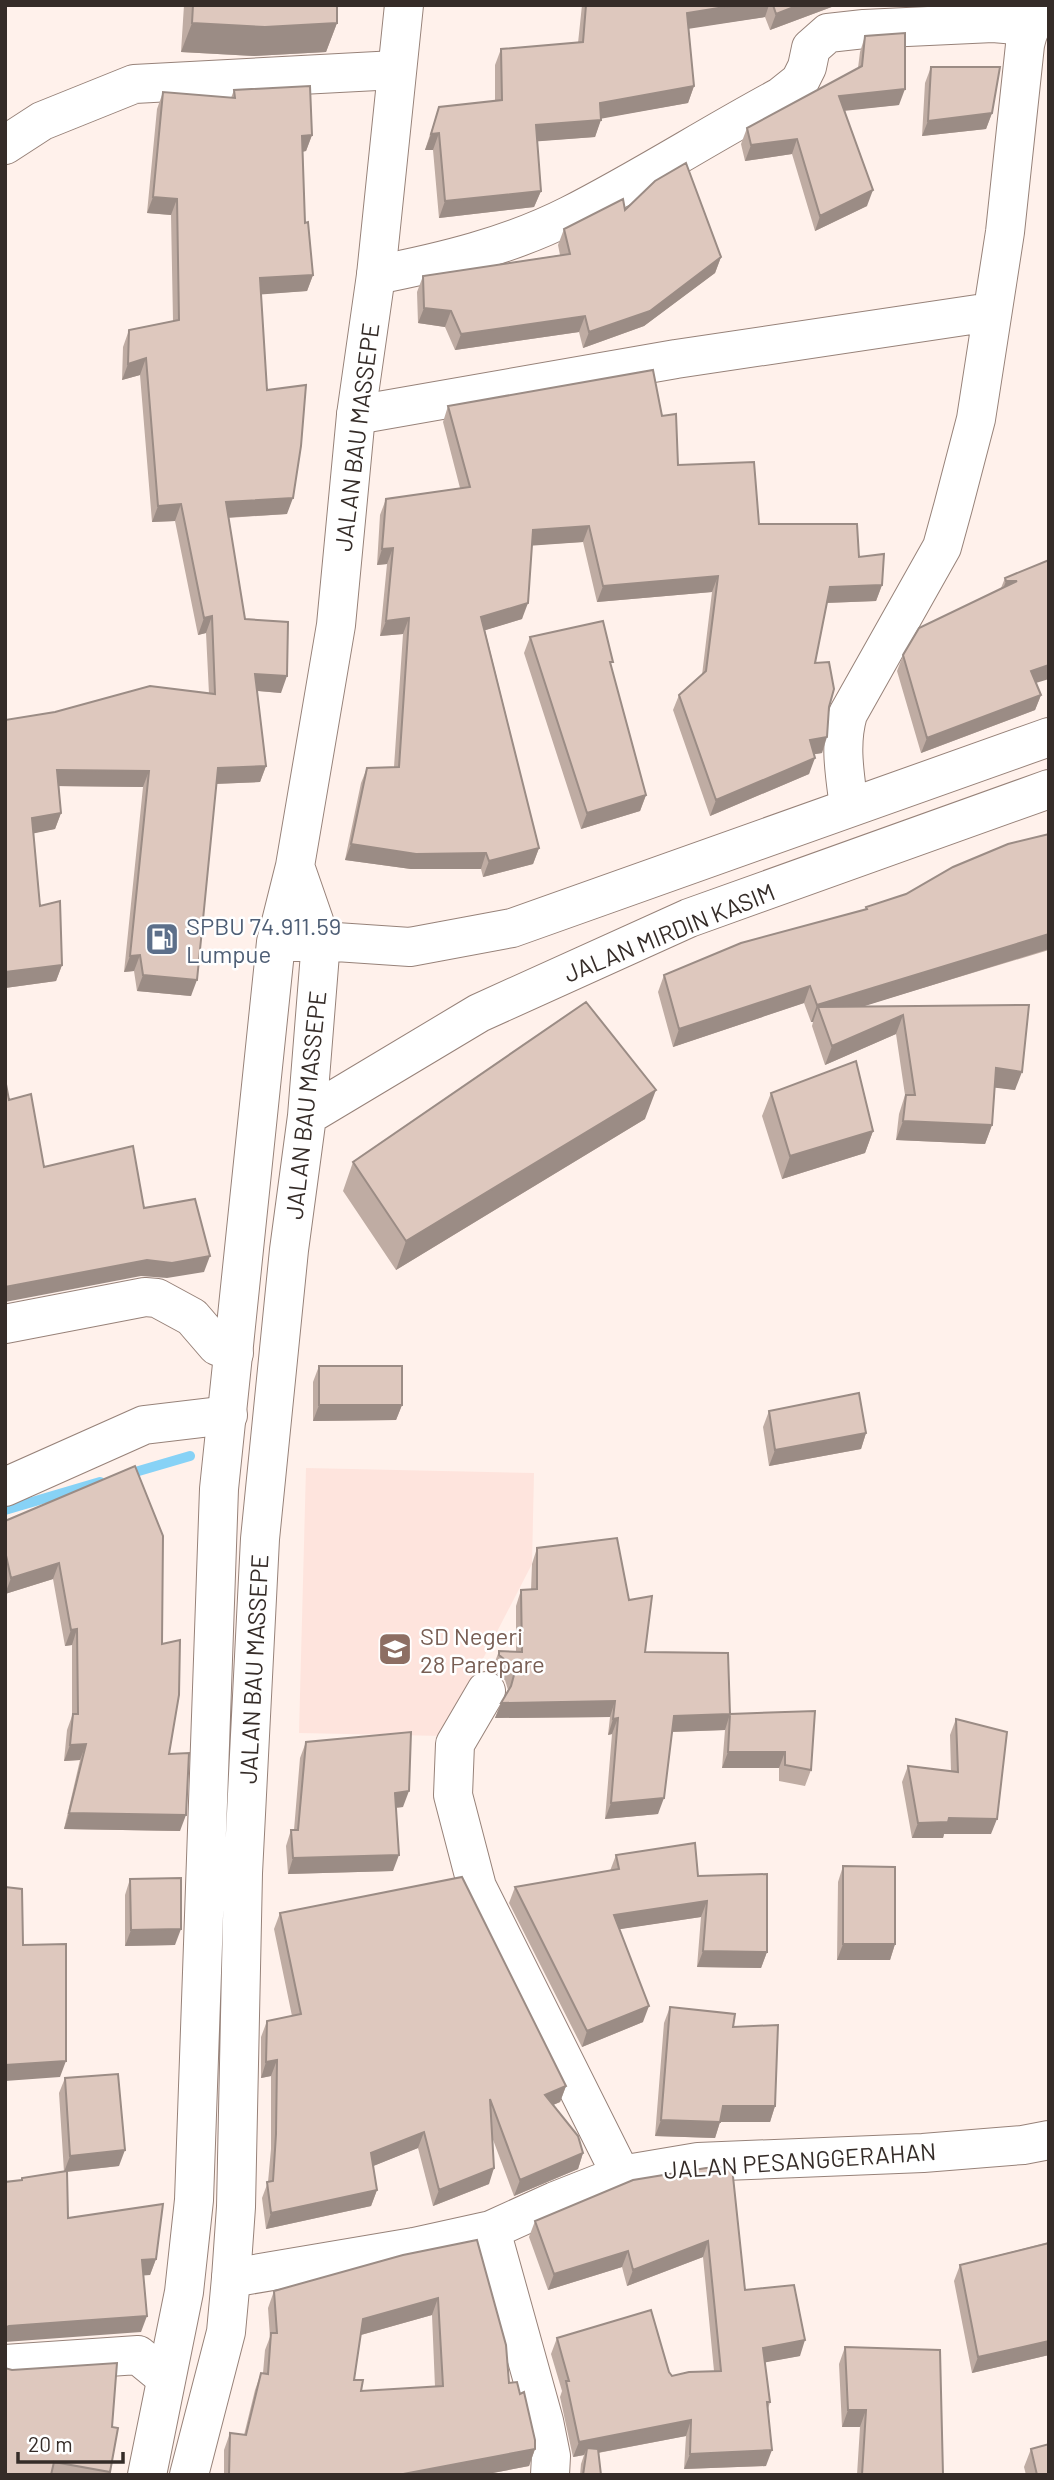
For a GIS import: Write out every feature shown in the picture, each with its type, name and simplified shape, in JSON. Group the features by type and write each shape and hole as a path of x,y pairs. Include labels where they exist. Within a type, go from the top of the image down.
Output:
{"main road":[{"name":"JALAN BAU MASSEPE","path":"147,2475 184,2292 194,2200 219,1489 276,942 295,866 336,625 356,415 376,275 404,5"},
{"path":"376,275 429,265 498,245 568,216 780,97 800,81 807,67 811,48 828,33 1039,20"},
{"path":"849,807 843,757 843,731 848,713 942,547 976,419 1005,232 1025,45 1039,20"},
{"path":"5,145 42,121 134,84 396,70"},
{"path":"356,415 676,359 991,312"},
{"path":"276,942 321,941 410,947 512,928 1049,737"},
{"name":"JALAN MIRDIN KASIM","path":"307,1116 479,1013 689,918 1049,789"},
{"name":"JALAN BAU MASSEPE","path":"189,2475 226,2332 231,2278 236,2207 244,1860 260,1539 289,1250 307,1116 321,941 295,866"},
{"path":"5,1324 145,1297 157,1298 192,1317 217,1346 234,1353"},
{"path":"5,1487 144,1425 228,1415"},
{"path":"486,1691 455,1744 453,1795 477,1887 621,2175"},
{"name":"JALAN PESANGGERAHAN","path":"231,2278 414,2247 491,2230 621,2175 698,2162 923,2153 1023,2145 1049,2140"},
{"path":"491,2230 544,2421 551,2456 550,2475"},
{"path":"5,2364 138,2355 166,2378"}],"shaded area":[{"name":"SD Negeri 28 Parepare","path":"306,1468 534,1473 532,1564 443,1736 299,1733"}],"building":[{"path":"193,5 337,5 337,23 265,27 192,23"},
{"path":"586,5 737,5 687,13 694,86 600,103 601,120 536,125 541,191 445,201 439,133 431,134 439,107 502,100 501,49 583,42"},
{"path":"773,5 799,5 776,14"},
{"path":"905,33 905,89 839,96 873,190 820,216 797,139 751,145 747,128 862,66 865,36"},
{"path":"931,67 1000,67 992,113 928,121"},
{"path":"310,86 312,135 302,136 305,223 308,222 313,275 260,278 267,390 306,385 293,498 226,502 245,619 288,622 287,676 255,674 266,766 218,768 197,980 143,975 140,955 130,956 149,771 57,770 61,813 32,818 40,906 60,901 62,965 5,972 5,720 55,712 150,686 215,694 212,616 204,618 181,504 158,506 146,358 128,364 129,330 179,320 177,199 153,197 163,92 235,98 234,90"},
{"path":"686,163 721,257 650,311 589,332 585,316 461,334 451,311 424,308 423,276 570,254 564,229 623,199 625,210 655,181"},
{"path":"653,370 662,416 676,414 678,465 754,462 759,524 857,524 859,557 884,554 882,585 830,587 815,663 829,662 834,689 829,707 827,737 810,740 815,758 716,800 679,695 706,671 718,576 603,586 589,526 533,530 528,603 481,617 539,848 489,861 486,853 416,854 351,844 367,768 399,767 409,618 386,621 393,548 382,549 386,499 470,487 448,406"},
{"path":"1049,560 1049,665 1031,671 1041,695 927,738 903,655 919,628 1017,581 1006,581 1005,578"},
{"path":"603,621 613,662 610,662 646,795 587,813 530,637"},
{"path":"1049,834 1049,934 817,1005 810,986 679,1029 664,975 741,943 867,909 866,907 906,894 953,867 1008,844"},
{"path":"586,1002 656,1090 406,1241 353,1162"},
{"path":"1029,1005 1022,1072 996,1068 992,1125 903,1121 906,1095 915,1095 903,1015 832,1046 818,1007"},
{"path":"856,1061 873,1131 790,1156 771,1093"},
{"path":"5,1079 9,1100 31,1094 44,1167 133,1146 144,1208 195,1199 210,1256 172,1263 147,1260 5,1287"},
{"path":"319,1366 402,1366 402,1405 319,1405"},
{"path":"859,1393 866,1433 775,1450 769,1411"},
{"path":"135,1466 163,1536 162,1644 180,1640 179,1695 169,1754 189,1753 186,1815 69,1813 86,1744 70,1745 73,1714 78,1714 77,1629 71,1630 59,1563 11,1578 5,1551 5,1521"},
{"path":"617,1538 629,1600 652,1596 645,1652 728,1653 730,1714 674,1716 664,1798 611,1803 618,1718 613,1719 615,1701 501,1703 514,1675 510,1664 499,1655 499,1651 522,1652 521,1590 537,1589 537,1548"},
{"path":"815,1711 811,1770 785,1765 785,1752 728,1752 730,1714"},
{"path":"956,1719 1007,1732 997,1819 949,1818 948,1822 918,1823 908,1766 958,1772"},
{"path":"411,1732 409,1791 395,1793 399,1855 293,1858 291,1830 298,1830 306,1742"},
{"path":"695,1843 698,1876 767,1874 767,1952 703,1951 707,1901 614,1915 649,2006 587,2031 515,1887 619,1869 616,1855"},
{"path":"843,1866 895,1867 895,1944 843,1944"},
{"path":"462,1877 566,2086 545,2095 578,2136 583,2153 520,2180 490,2099 494,2168 439,2190 424,2132 371,2153 377,2190 271,2213 267,2182 273,2181 277,2060 266,2062 267,2021 301,2014 280,1913"},
{"path":"181,1878 181,1929 131,1930 130,1879"},
{"path":"5,1887 22,1889 23,1945 66,1944 66,2061 5,2065"},
{"path":"670,2007 735,2014 733,2027 778,2025 775,2106 723,2106 720,2122 661,2120"},
{"path":"118,2074 125,2150 70,2156 65,2078"},
{"path":"732,2167 745,2290 794,2285 805,2340 763,2348 770,2402 767,2402 772,2450 690,2454 691,2420 579,2442 566,2381 569,2381 557,2338 651,2310 672,2376 689,2372 721,2371 708,2241 633,2270 628,2251 554,2274 535,2221 633,2180 706,2168"},
{"path":"67,2171 68,2218 163,2204 156,2259 142,2260 147,2316 5,2328 5,2182"},
{"path":"477,2240 506,2345 509,2383 517,2382 520,2394 524,2392 535,2449 398,2475 229,2475 230,2433 246,2435 261,2373 268,2374 271,2333 277,2333 274,2291 403,2255","holes":["438,2298 443,2386 361,2391 363,2380 354,2380 363,2319"]},
{"path":"1049,2243 1049,2341 978,2357 960,2265"},
{"path":"845,2347 940,2350 943,2475 862,2475 866,2410 848,2410"},
{"path":"117,2363 112,2427 118,2428 110,2472 54,2462 51,2475 5,2475 5,2368 12,2370"},
{"path":"1049,2444 1049,2475 1037,2475 1031,2449"},
{"path":"587,2448 598,2449 601,2475 583,2475"}],"waterway":[{"path":"125,1475 190,1456"},
{"path":"5,1510 100,1482"}],"place":[{"name":"SPBU 74.911.59 Lumpue","path":"162,939"},
{"name":"SD Negeri 28 Parepare","path":"395,1649"}]}
